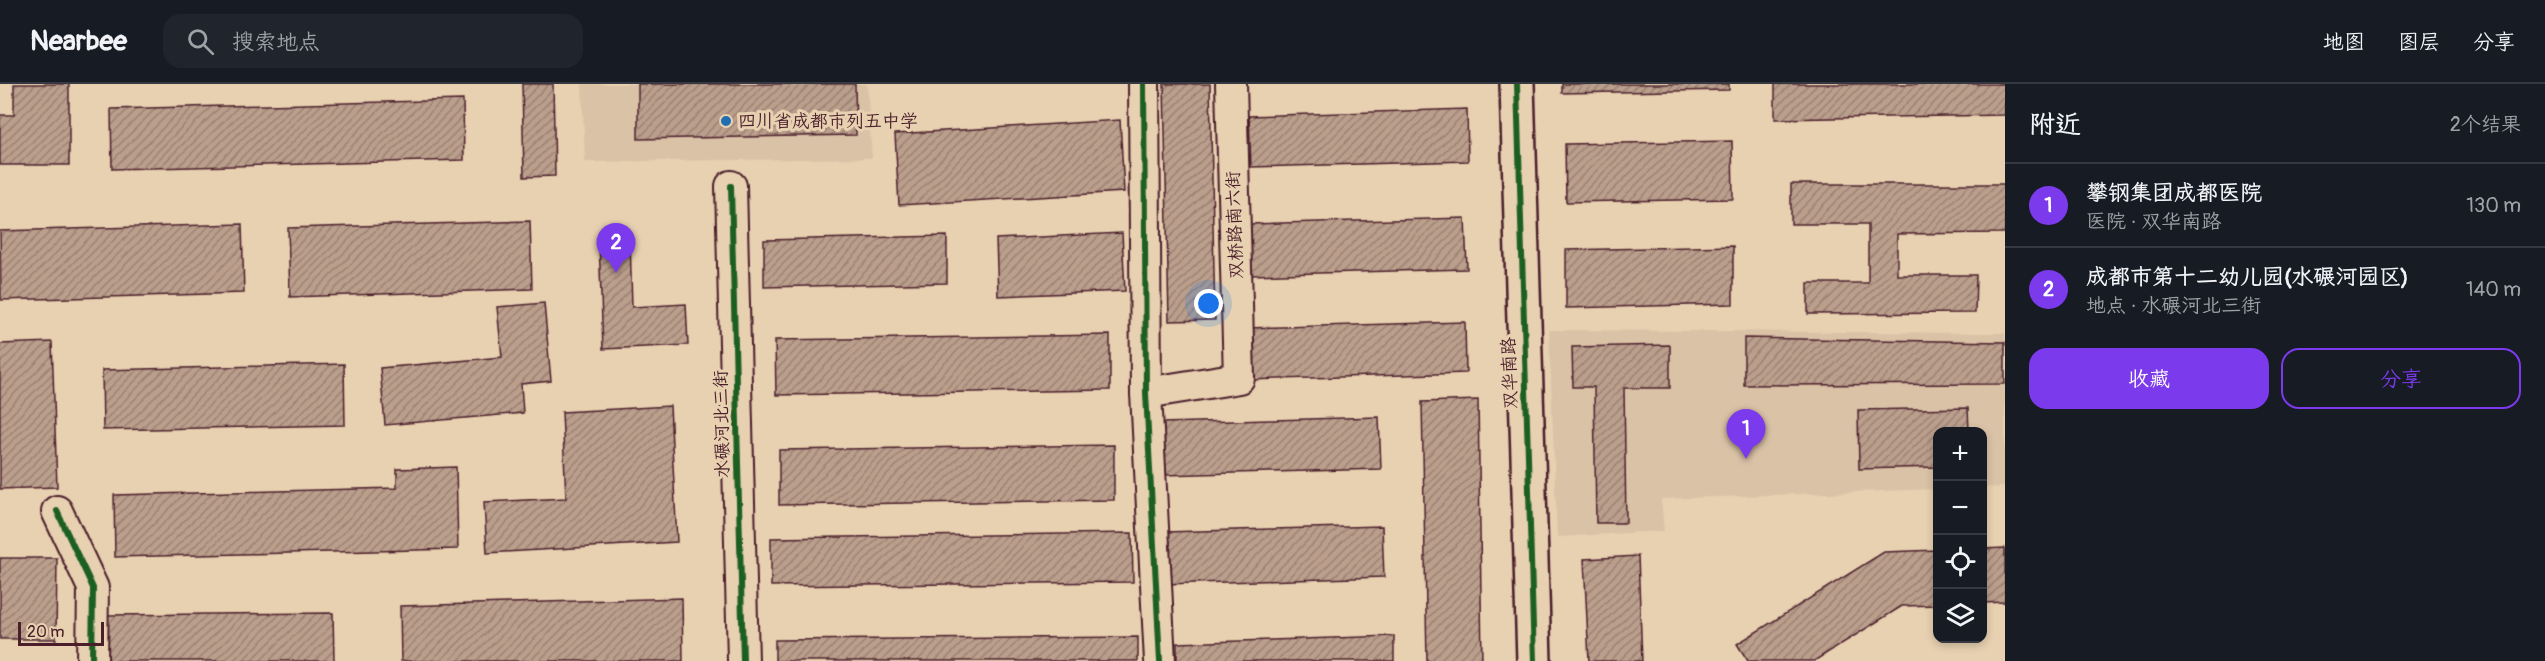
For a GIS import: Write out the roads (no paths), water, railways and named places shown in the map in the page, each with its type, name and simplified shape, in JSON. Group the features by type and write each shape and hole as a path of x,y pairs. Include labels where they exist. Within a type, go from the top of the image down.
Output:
{"street":[{"path":"1144,84 1146,393 1160,661"},
{"name":"双桥路南六街","path":"1146,393 1239,378 1230,84"},
{"name":"双华南路","path":"1517,84 1534,661"},
{"name":"水碾河北三街","path":"731,186 742,661"},
{"path":"57,511 93,588 92,661"}],"place":[{"name":"四川省成都市列五中学","path":"726,121"},
{"name":"成都市第十二幼儿园(水碾河园区)","path":"616,273"},
{"name":"攀钢集团成都医院","path":"1746,459"}]}
